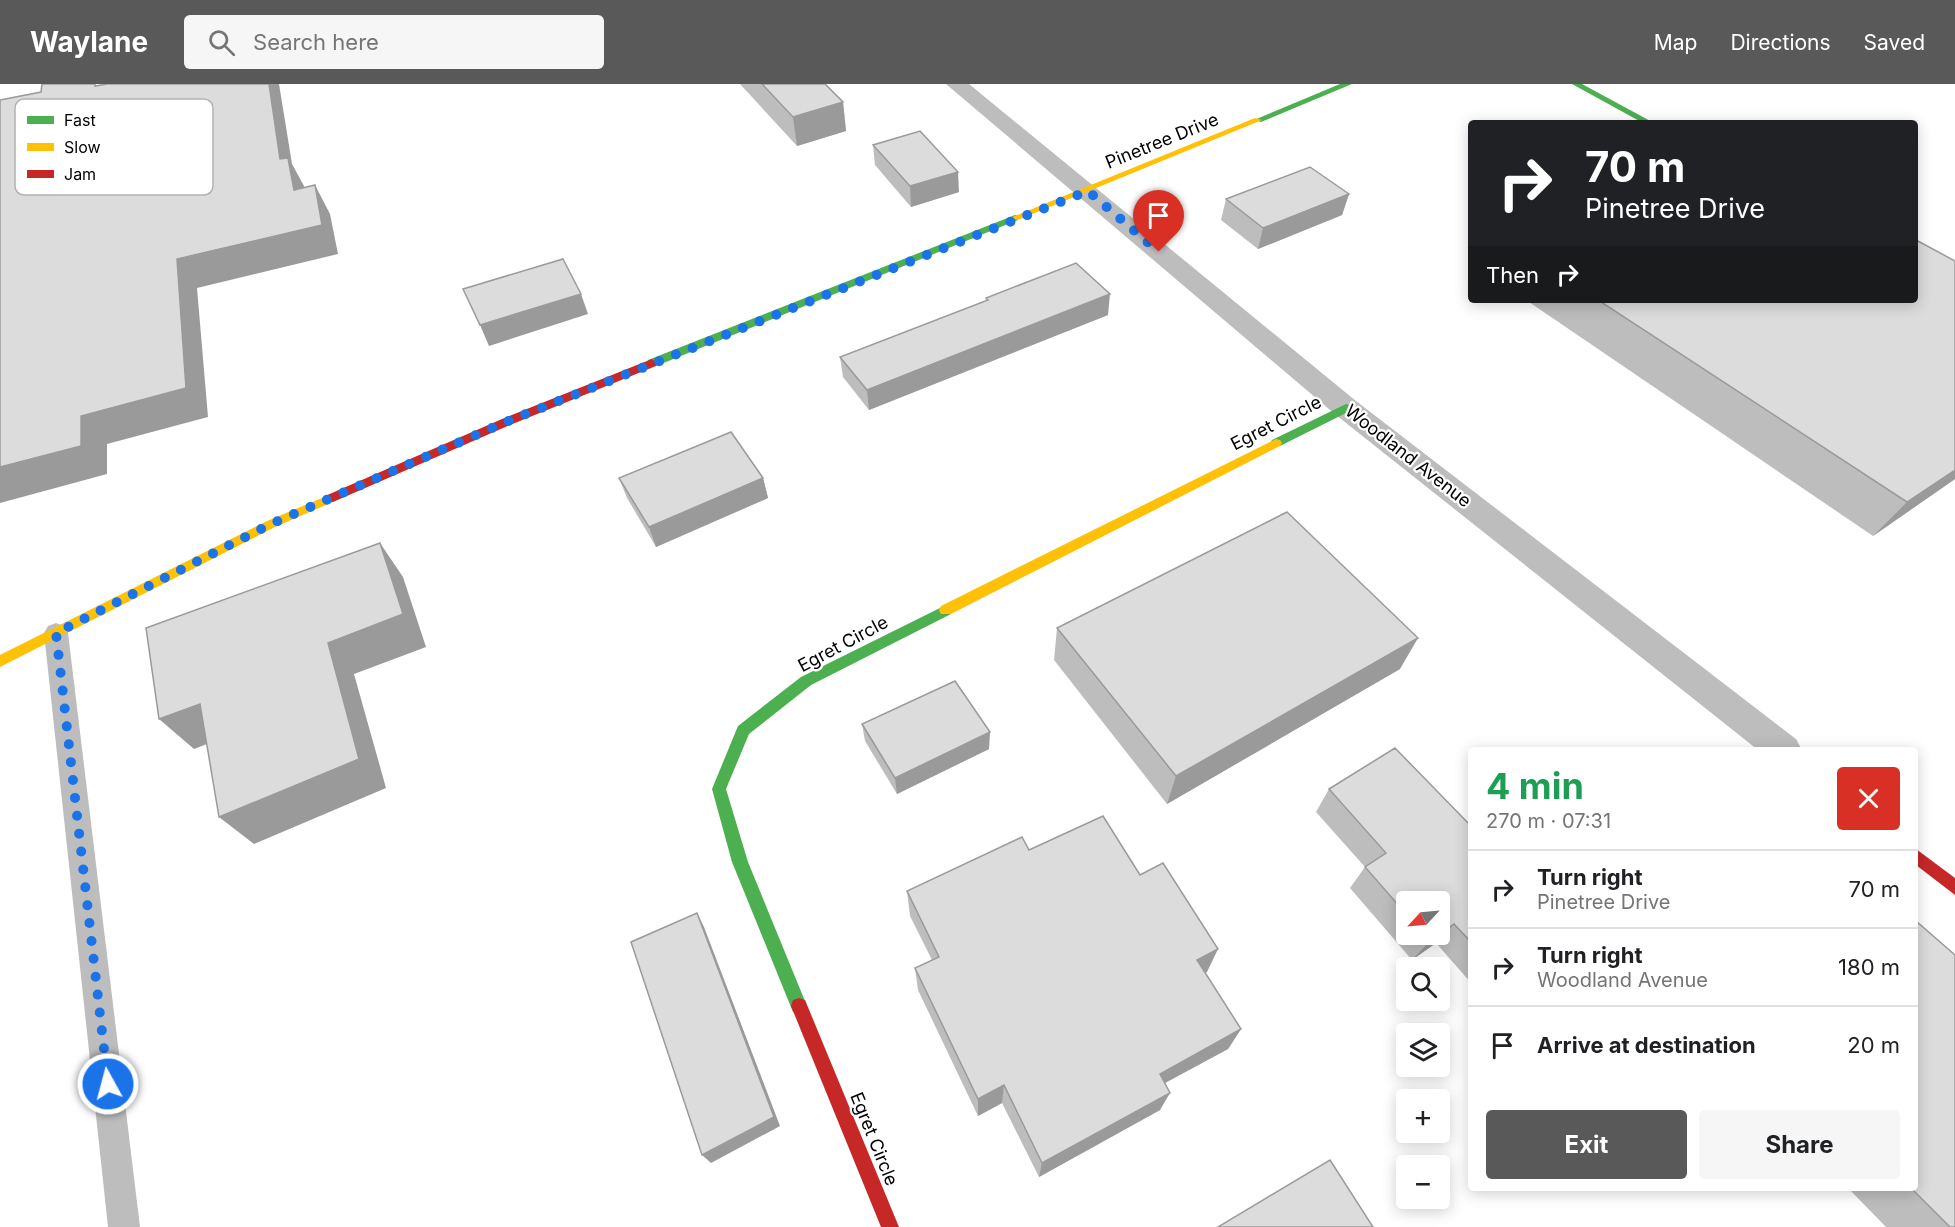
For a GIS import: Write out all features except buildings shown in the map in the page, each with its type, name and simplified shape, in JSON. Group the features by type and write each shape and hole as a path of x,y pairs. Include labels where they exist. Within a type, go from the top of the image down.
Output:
{"street":[{"name":"Woodland Avenue","path":"956,84 1088,191 1346,408 1654,646 1780,747"},
{"name":"Pinetree Drive","path":"0,661 271,524 506,422 1088,191 1348,84"},
{"path":"1576,84 1644,120"},
{"name":"Egret Circle","path":"890,1227 740,862 720,789 743,730 806,681 1346,408"},
{"path":"1918,858 1955,888"}],"lane":[{"path":"56,633 124,1227"}],"traffic: fast":[{"path":"1258,120 1348,84"},
{"path":"1576,84 1644,120"},
{"path":"652,363 1015,218"},
{"path":"1276,443 1346,408"},
{"path":"799,1006 740,862 719,789 743,730 806,681 946,610"}],"traffic: slow":[{"path":"1015,218 1258,120"},
{"path":"946,610 1276,443"},
{"path":"0,661 271,524 329,499"}],"traffic: jam":[{"path":"329,499 506,422 652,363"},
{"path":"1918,858 1955,888"},
{"path":"799,1006 890,1227"}],"route":[{"path":"108,1084 56,633 271,524 506,422 1088,191 1159,252"}]}
